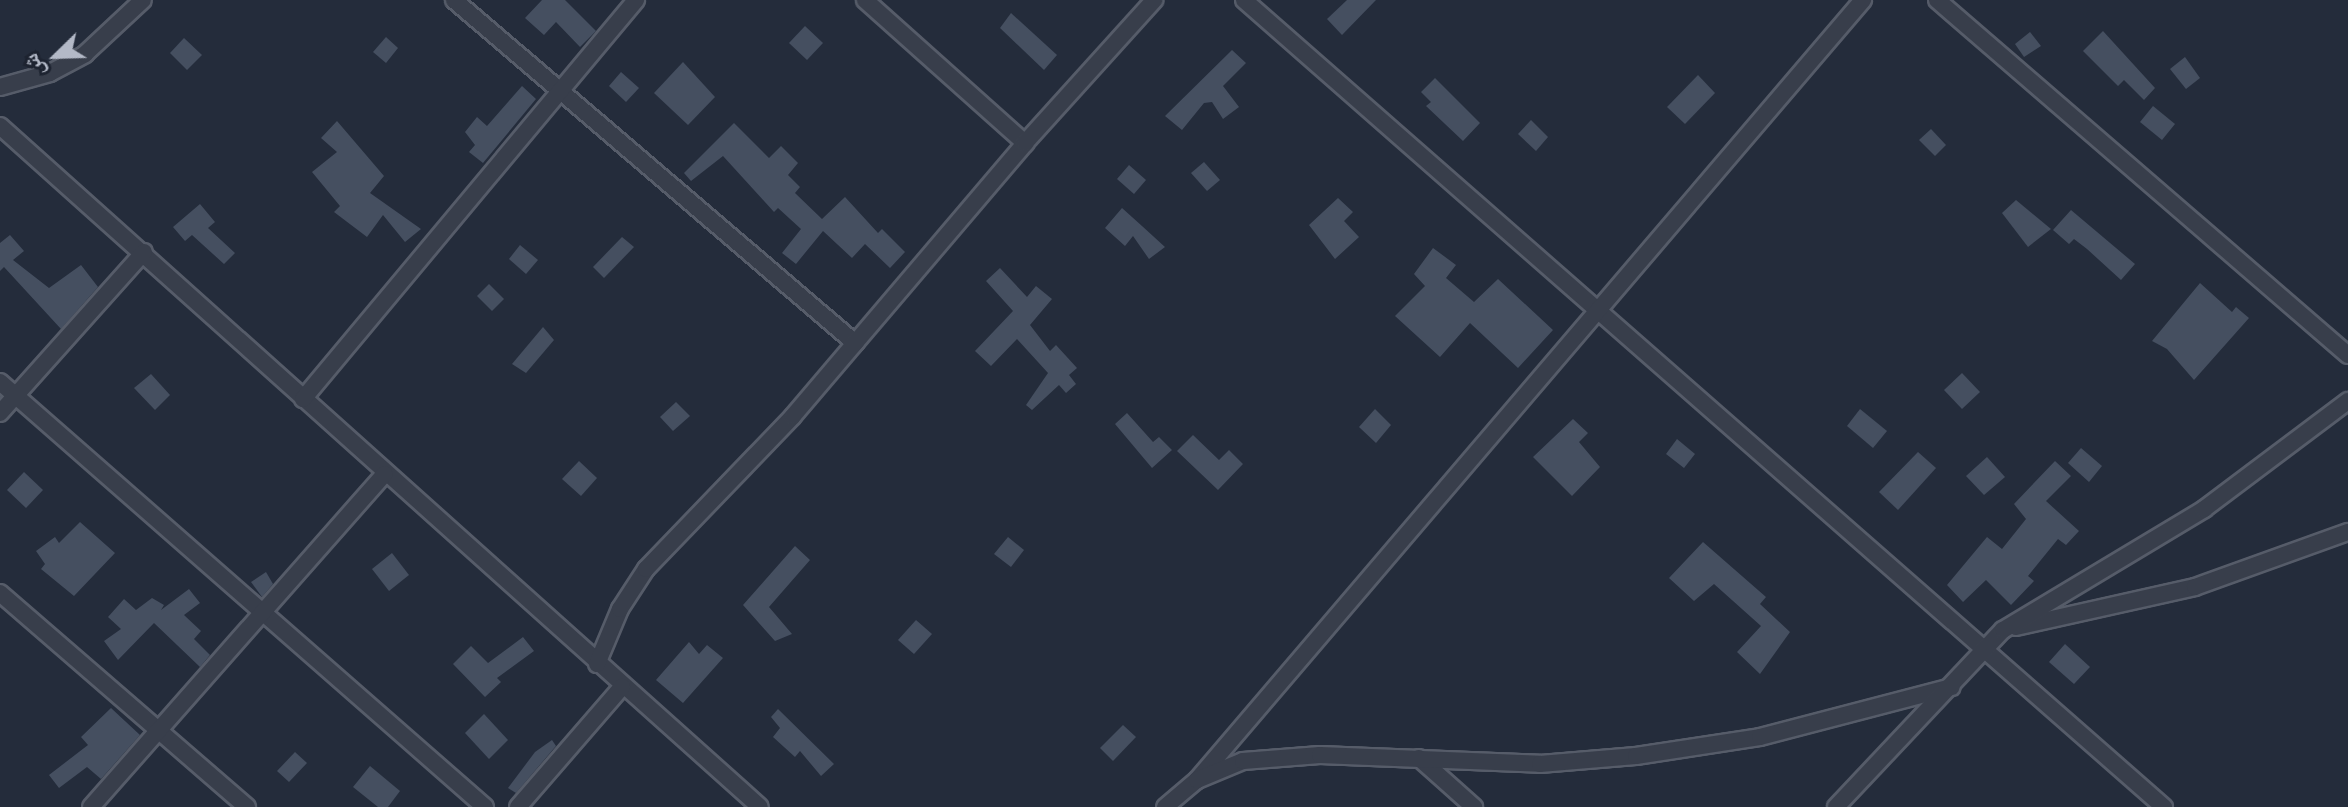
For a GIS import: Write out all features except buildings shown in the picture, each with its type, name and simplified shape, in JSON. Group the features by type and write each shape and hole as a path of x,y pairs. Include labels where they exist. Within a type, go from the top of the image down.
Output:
{"street":[{"path":"0,87 50,73 85,54 143,0"},
{"path":"454,0 855,343"},
{"path":"303,399 636,0"},
{"path":"865,0 1025,143"},
{"path":"597,664 620,609 646,569 855,343 1025,143 1154,0"},
{"path":"1244,0 1599,309 1983,652 2164,807"},
{"path":"1165,807 1197,780 1863,0"},
{"path":"1937,0 2348,355"},
{"path":"0,126 144,252 622,687 760,807"},
{"path":"0,413 144,252"},
{"path":"0,382 485,807"},
{"path":"1836,807 2003,630 2204,509 2348,401"},
{"path":"91,807 385,474"},
{"path":"2003,630 2195,587 2348,532"},
{"path":"0,593 247,807"},
{"path":"518,807 622,687"},
{"path":"1197,780 1243,761 1320,755 1540,764 1636,756 1760,737 1952,687"},
{"path":"1419,758 1474,807"}]}
